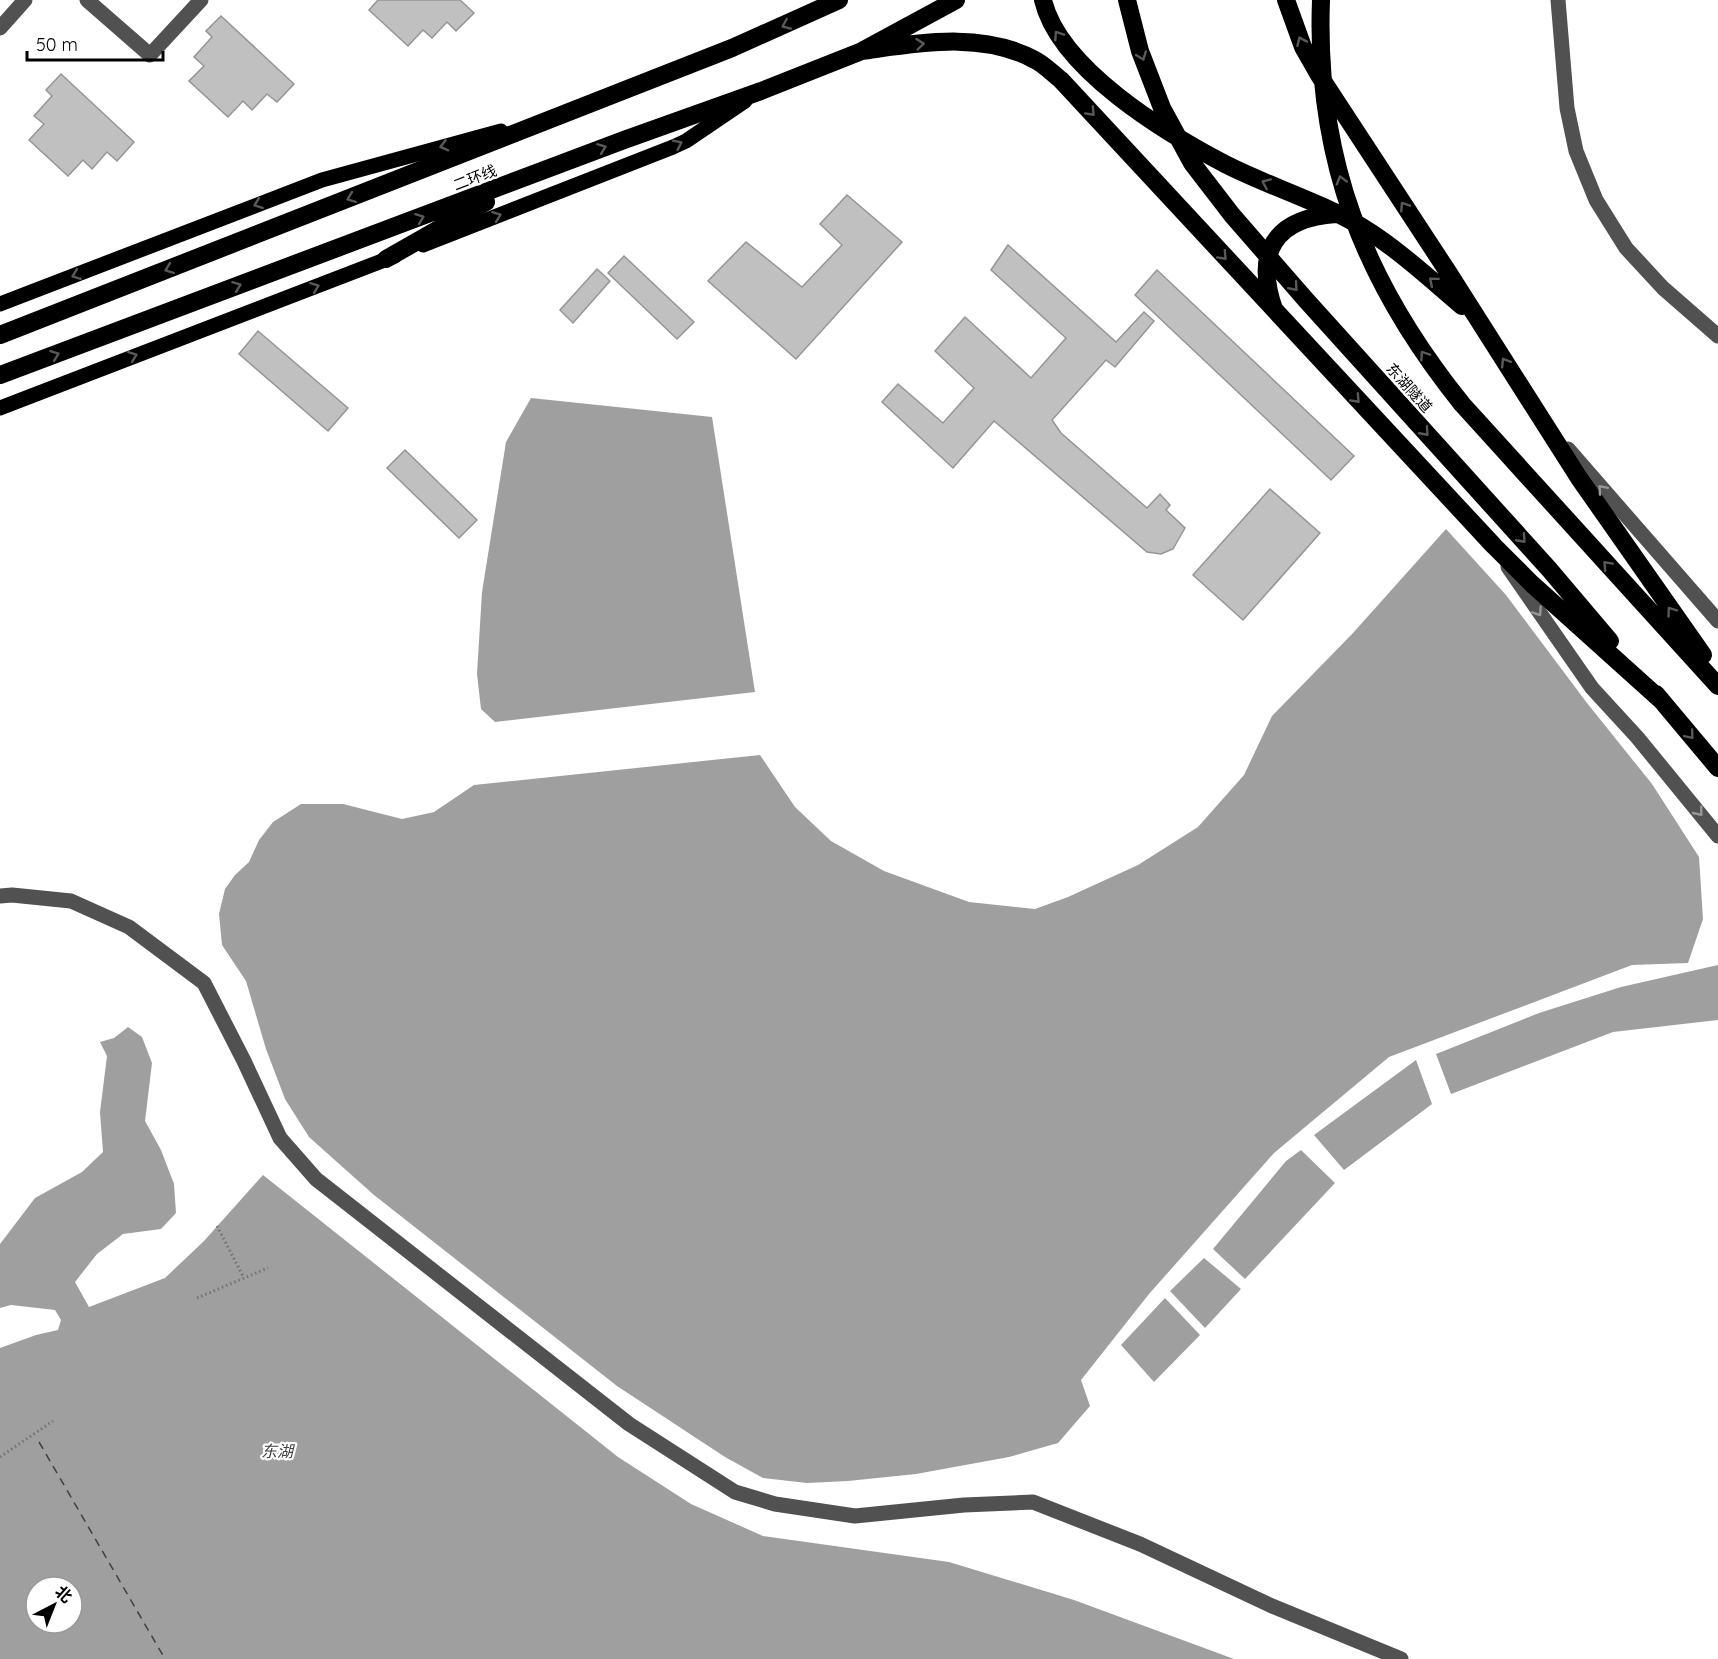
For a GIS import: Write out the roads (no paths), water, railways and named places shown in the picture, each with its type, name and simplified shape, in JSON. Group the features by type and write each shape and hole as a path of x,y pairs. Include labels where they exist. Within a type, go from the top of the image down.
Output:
{"highway":[{"name":"二环线","path":"0,335 562,116 732,48 839,0"},
{"name":"二环线","path":"0,375 624,140 761,91 862,51 956,0"},
{"path":"1043,0 1054,28 1068,50 1120,98 1188,143 1226,164 1363,228 1389,246 1477,319"},
{"name":"东湖隧道","path":"1127,0 1140,51 1162,108 1192,163 1232,215 1549,569 1718,768"},
{"path":"1286,0 1303,47 1319,75 1584,486 1718,676"},
{"name":"东湖隧道","path":"1321,0 1322,70 1327,120 1336,161 1362,245 1384,289 1434,369 1515,464 1718,686"},
{"path":"862,51 939,42 967,41 991,44 1013,50 1037,61 1061,80 1494,546 1532,584 1662,701"},
{"path":"386,259 534,175"},
{"path":"1276,313 1268,292 1266,272 1269,253 1276,239 1286,228 1299,221 1318,215 1337,214"}],"main road":[{"path":"0,408 673,147 686,141 761,91"},
{"path":"0,304 322,180 562,116"}],"street":[{"path":"0,28 25,0"},
{"path":"87,0 150,55 201,0"},
{"path":"1558,0 1567,108 1576,151 1596,200 1626,248 1663,288 1718,336"},
{"path":"1527,397 1606,494 1718,621"},
{"path":"1494,546 1592,688 1637,737 1718,836"},
{"path":"0,896 12,895 71,901 129,927 204,983 280,1138 316,1179 629,1424 735,1492 775,1504 855,1516 964,1505 1033,1502 1140,1544 1272,1606 1401,1659"}],"water":[{"path":"531,398 712,417 755,692 495,722 481,709 477,674 482,592 506,442"},
{"path":"1446,529 1506,595 1587,703 1652,784 1699,857 1703,919 1688,963 1632,965 1389,1057 1274,1153 1149,1294 1081,1380 1090,1406 1058,1443 1009,1457 916,1474 807,1483 763,1478 725,1457 617,1386 374,1195 309,1137 285,1099 266,1049 246,981 222,945 219,914 225,889 235,875 249,862 259,840 273,822 301,804 343,804 402,819 434,812 474,785 760,755 795,807 831,841 884,871 969,902 1035,909 1068,897 1138,865 1198,827 1244,775 1272,716 1353,633"},
{"path":"1718,965 1718,1020 1613,1032 1451,1094 1436,1054 1539,1013 1621,987"},
{"name":"东湖","path":"128,1027 142,1037 152,1063 145,1121 161,1150 174,1184 176,1213 161,1229 123,1234 97,1254 75,1282 89,1307 165,1278 204,1241 263,1175 618,1457 691,1504 763,1536 949,1562 1074,1600 1234,1659 0,1659 0,1348 58,1330 61,1320 55,1310 11,1305 0,1308 0,1244 35,1198 82,1172 103,1152 100,1112 107,1056 100,1042 114,1038"},
{"path":"1416,1060 1432,1104 1344,1170 1314,1135"},
{"path":"1301,1150 1335,1183 1245,1279 1213,1249 1286,1161"},
{"path":"1204,1258 1241,1289 1205,1328 1170,1291"},
{"path":"1165,1298 1200,1335 1154,1382 1121,1345"}]}
